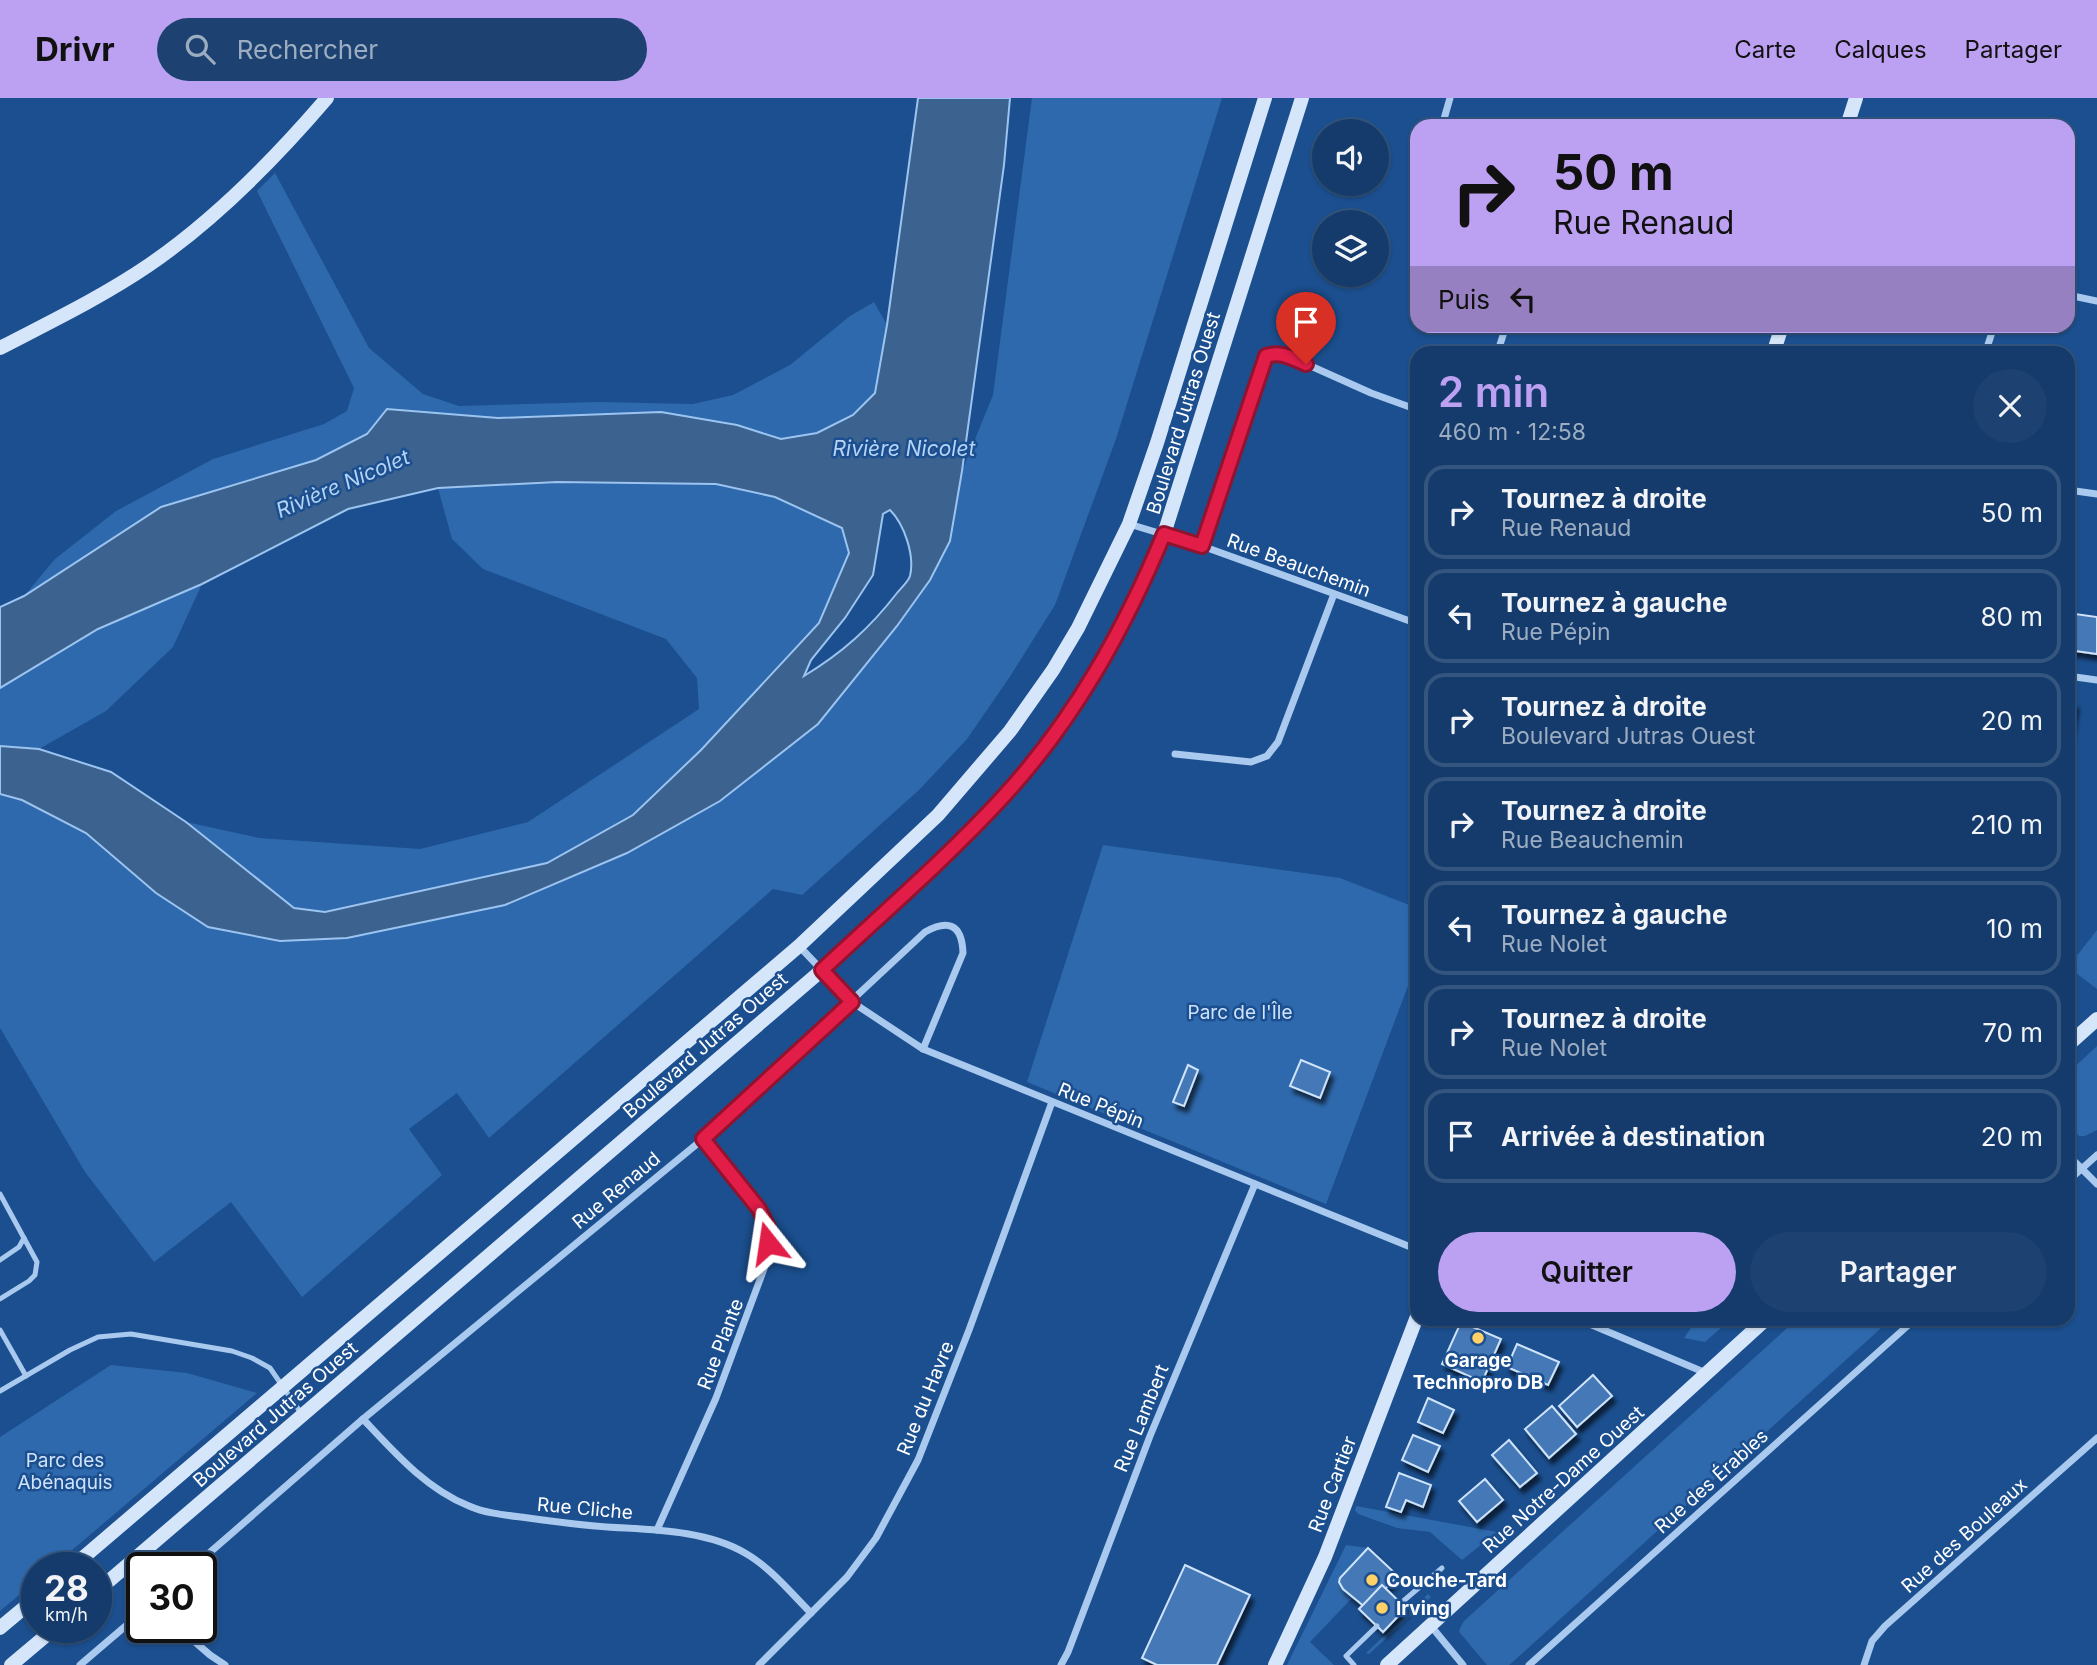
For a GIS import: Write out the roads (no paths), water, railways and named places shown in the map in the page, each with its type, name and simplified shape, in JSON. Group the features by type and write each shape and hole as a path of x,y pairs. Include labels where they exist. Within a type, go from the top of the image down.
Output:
{"main road":[{"path":"0,348 95,298 186,237 219,211 254,177 327,98"},
{"name":"Boulevard Jutras Ouest","path":"90,1552 799,946 938,815 1010,730 1053,670 1078,628 1129,524 1265,98"},
{"name":"Boulevard Jutras Ouest","path":"112,1578 822,970 954,848 1004,796 1037,756 1090,682 1120,631 1164,534 1302,98"},
{"path":"1849,119 1856,98"},
{"path":"2075,1039 2097,1019"},
{"name":"Rue Cartier","path":"1275,1665 1325,1557 1413,1326"},
{"name":"Rue Notre-Dame Ouest","path":"1387,1665 1759,1326"},
{"path":"0,1628 21,1610"},
{"path":"11,1665 37,1643"}],"street":[{"path":"1444,119 1450,98"},
{"path":"2075,296 2097,301"},
{"path":"1202,546 1266,356 1284,354 1371,393 1410,407"},
{"path":"2075,491 2097,494"},
{"name":"Rue Beauchemin","path":"1129,524 1202,546 1410,621"},
{"path":"1175,754 1251,762 1267,756 1278,742 1334,594"},
{"path":"2075,677 2097,680"},
{"name":"Rue Renaud","path":"210,1552 363,1419 703,1139 925,932 939,924 950,925 959,933 963,953 922,1049"},
{"name":"Rue Pépin","path":"799,946 852,1002 922,1049 1410,1247"},
{"name":"Rue du Havre","path":"759,1665 847,1577 876,1538 918,1460 969,1330 1052,1102"},
{"name":"Rue Plante","path":"657,1530 716,1398 768,1258 768,1227 759,1209 703,1139"},
{"path":"2075,1174 2097,1155"},
{"path":"2075,1162 2097,1184"},
{"name":"Rue Lambert","path":"1061,1665 1150,1436 1255,1184"},
{"path":"1594,1326 1707,1374"},
{"name":"Rue des Érables","path":"1529,1665 1907,1326"},
{"name":"Rue Cliche","path":"363,1419 419,1476 469,1506 498,1514 593,1527 657,1530 724,1543 745,1553 761,1565 811,1613"},
{"name":"Rue des Bouleaux","path":"1864,1665 1872,1641 1885,1626 2097,1438"},
{"path":"80,1665 126,1626"},
{"path":"1430,1626 1463,1665"},
{"path":"196,1643 225,1665"}],"lane":[{"path":"0,1194 37,1262 35,1275 29,1282 0,1299"},
{"path":"0,1261 19,1247 23,1238"},
{"path":"0,1330 26,1376"},
{"path":"0,1391 98,1337 121,1333 232,1351 252,1358 270,1368 303,1416"},
{"path":"1401,1604 1442,1568"},
{"path":"1354,1665 1346,1656 1377,1626"}],"water":[{"name":"Rivière Nicolet","path":"918,98 1010,98 1004,165 950,541 930,580 897,626 818,724 720,801 627,853 505,905 347,938 280,941 208,927 156,893 86,833 22,800 0,794 0,746 39,749 111,772 186,822 294,908 325,912 547,863 633,815 701,750 819,623 849,553 842,528 775,497 716,484 557,482 438,488 348,509 202,584 98,629 0,688 0,607 24,596 161,507 316,460 367,434 387,409 498,418 661,412 737,425 781,439 817,433 853,415 875,393","holes":["890,510 904,531 910,550 909,578 855,639 804,676 811,660 845,618 873,575 883,514"]}],"place":[{"name":"Garage Technopro DB","path":"1478,1338"},
{"name":"Couche-Tard","path":"1372,1580"},
{"name":"Irving","path":"1382,1608"}],"park label":[{"name":"Parc de l'Île","path":"1240,1012"},
{"name":"Parc des Abénaquis","path":"65,1471"}]}
